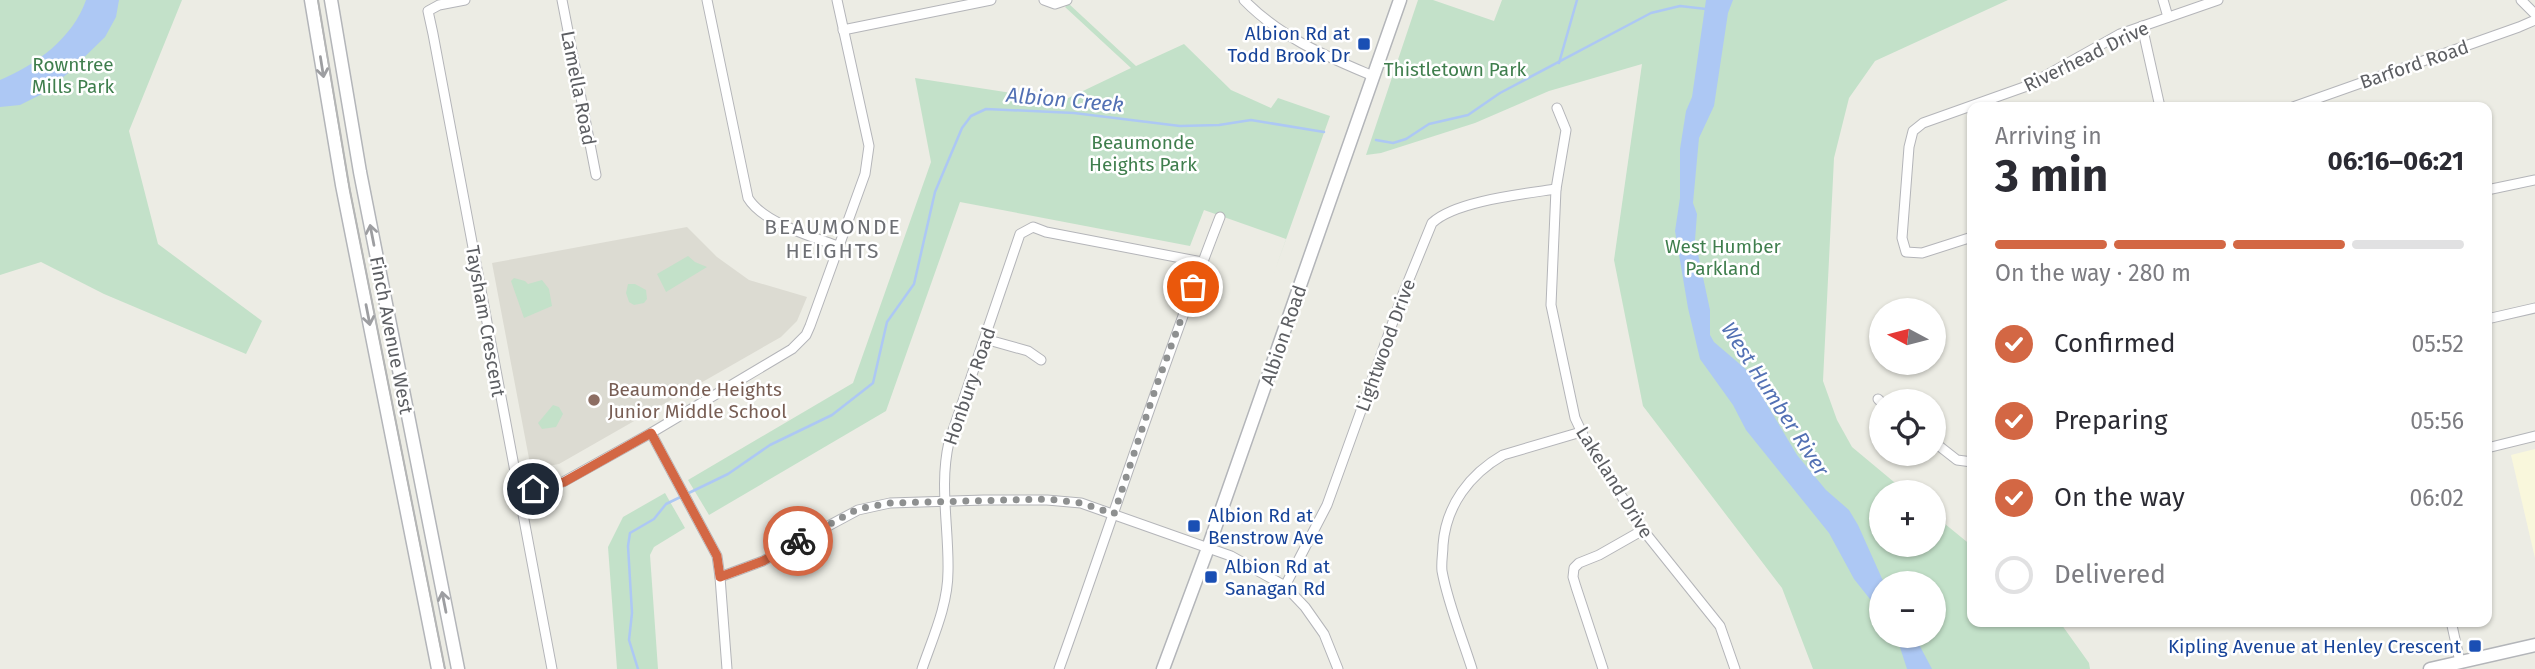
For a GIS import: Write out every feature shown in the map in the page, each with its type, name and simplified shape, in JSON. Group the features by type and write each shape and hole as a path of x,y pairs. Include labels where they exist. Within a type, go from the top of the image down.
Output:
{"main road":[{"name":"Finch Avenue West","path":"311,0 342,185 438,669"},
{"name":"Finch Avenue West","path":"331,0 358,160 458,669"},
{"name":"Albion Road","path":"1163,669 1400,0"},
{"path":"2430,669 2535,645"}],"street":[{"name":"Taysham Crescent","path":"465,0 433,7 428,11 428,20 433,34 552,669"},
{"name":"Lamella Road","path":"562,0 596,175"},
{"path":"707,0 748,198 753,207 767,217 838,246"},
{"path":"518,492 564,482 792,349 807,332 865,174 869,146 837,0"},
{"path":"843,30 991,0"},
{"path":"1044,0 1055,4 1067,0"},
{"path":"1244,0 1261,18 1293,40 1373,76"},
{"path":"2163,0 2168,17"},
{"name":"Riverhead Drive","path":"1983,102 2027,86 2100,45 2142,26 2218,0"},
{"path":"2521,0 2535,14"},
{"name":"Barford Road","path":"2307,102 2535,20"},
{"path":"2142,26 2159,102"},
{"name":"Lakeland Drive","path":"1557,108 1566,130 1556,189 1551,305 1572,404 1581,432 1643,530 1720,626 1735,669"},
{"name":"Riverhead Drive","path":"1967,108 1923,124 1913,131 1909,146 1902,238 1906,252 1922,253 1967,239"},
{"path":"2492,189 2535,180"},
{"name":"Lightwood Drive","path":"1285,586 1327,505 1432,223 1440,216 1460,208 1556,189"},
{"path":"1059,669 1156,387 1220,217"},
{"name":"Honbury Road","path":"922,669 948,586 944,478 949,442 1020,234 1033,227 1046,232 1202,262"},
{"path":"2492,318 2535,308"},
{"path":"985,339 1028,351 1041,360"},
{"path":"1472,669 1443,573 1444,535 1455,504 1474,477 1503,455 1581,432"},
{"path":"651,433 717,556 727,669"},
{"path":"2492,447 2535,436"},
{"path":"1946,451 1957,460 1967,461"},
{"path":"720,577 763,561 858,509 890,503 1047,499 1081,503 1231,556 1285,586 1305,607 1324,634 1338,669"},
{"path":"1603,669 1573,577 1574,568 1643,530"},
{"path":"2452,627 2460,662"}],"shaded area":[{"name":"Beaumonde Heights Junior Middle School","path":"687,227 717,257 749,280 807,297 797,321 781,337 559,464 531,469 492,263"},
{"path":"2535,449 2535,558 2511,455"}],"green space":[{"name":"Rowntree Mills Park","path":"0,0 182,0 129,131 158,244 262,321 246,354 104,294 41,262 0,275"},
{"name":"West Humber Parkland","path":"1418,0 1433,0 1494,21 1502,0 2008,0 1875,61 1849,98 1834,158 1823,381 1837,420 1852,447 1869,461 1869,466 1875,466 1892,480 1869,480 1869,557 1946,557 1946,525 1967,542 1967,627 2063,627 2089,663 2090,669 1813,669 1782,588 1643,406 1614,260 1642,64 1549,91 1475,123 1381,153 1366,155"},
{"name":"Beaumonde Heights Park","path":"1069,4 1136,66 1184,44 1231,90 1271,108 1278,98 1330,116 1274,273 1286,239 1204,210 1190,246 960,202 886,411 709,515 688,480 853,383 931,162 915,78 1062,101 1131,68 1065,7"},
{"path":"688,256 707,267 666,292 657,274"},
{"path":"514,278 528,284 542,280 549,289 552,306 524,318 511,281"},
{"path":"628,284 635,284 646,290 647,299 644,303 634,305 629,302 626,293"},
{"path":"553,405 559,407 563,414 556,427 542,429 538,423"},
{"path":"665,493 685,528 654,547 650,555 658,669 617,669 608,547 623,517"}],"water":[{"path":"86,0 119,0 116,17 105,37 42,94 20,105 0,107 0,80 27,67 52,49 72,26"},
{"path":"1706,0 1733,0 1728,13 1714,106 1699,138 1693,203 1697,214 1695,240 1710,310 1710,335 1714,342 1755,377 1762,396 1797,455 1826,490 1849,510 1869,550 1869,557 1872,557 1879,571 1869,571 1869,598 1854,579 1829,533 1746,430 1733,405 1700,359 1675,231 1680,198 1680,149 1686,111 1692,97"},
{"path":"1900,648 1921,648 1932,669 1907,669"}],"waterway":[{"path":"1559,63 1577,0"},
{"name":"Albion Creek","path":"1376,140 1393,143 1406,139 1429,124 1468,115 1500,93 1651,13 1680,6 1706,9"},
{"name":"Albion Creek","path":"638,669 629,640 632,613 628,546 630,533 654,519 666,504 728,474 770,445 832,415 873,383 887,322 914,284 935,192 962,128 971,116 986,109 1074,113 1180,126 1219,125 1251,120 1324,132"}],"tram line":[{"path":"318,0 350,191 445,669"}],"way so far":[{"path":"798,541 858,509 890,503 1047,499 1081,503 1114,514 1193,287"}],"place":[{"name":"Albion Rd at Todd Brook Dr","path":"1364,44"},
{"name":"Beaumonde Heights Junior Middle School","path":"594,400"},
{"name":"Albion Rd at Benstrow Ave","path":"1194,526"},
{"name":"Albion Rd at Sanagan Rd","path":"1211,577"},
{"name":"Kipling Avenue at Henley Crescent","path":"2475,646"}],"district":[{"name":"BEAUMONDE HEIGHTS","path":"833,239"}],"route":[{"path":"533,489 564,482 651,433 717,556 720,577 763,561 798,541"}],"park label":[{"name":"Thistletown Park","path":"1455,69"}],"water label":[{"name":"West Humber River","path":"1775,399"}]}
